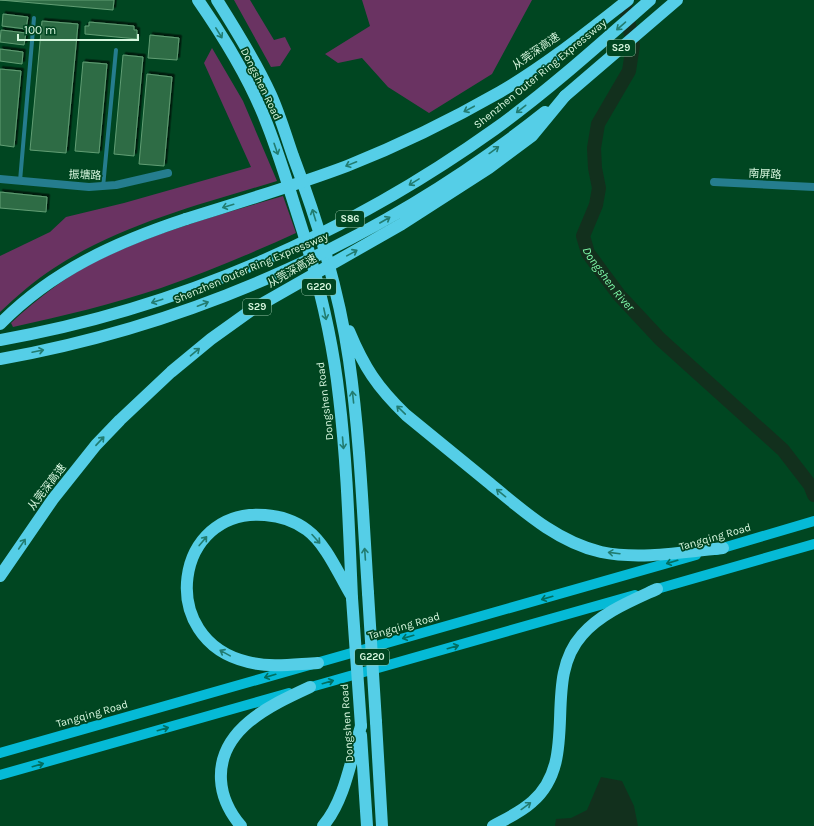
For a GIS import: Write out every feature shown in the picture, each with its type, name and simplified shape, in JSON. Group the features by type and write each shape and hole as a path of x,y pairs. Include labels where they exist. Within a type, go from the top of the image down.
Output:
{"highway":[{"name":"Dongshen Road","path":"198,0 236,61 266,122 301,224 316,275 330,337 339,395 345,465 367,826"},
{"name":"Dongshen Road","path":"217,0 250,54 271,95 309,200 325,252 340,310 349,359 355,415 368,593 382,826"},
{"name":"从莞深高速","path":"0,324 29,298 73,267 126,240 327,173 377,153 438,125 501,91 531,72 628,0"},
{"name":"Shenzhen Outer Ring Expressway","path":"0,340 76,324 169,297 266,259 349,219 413,182 496,128 554,82 650,0"},
{"name":"Shenzhen Outer Ring Expressway","path":"0,359 82,341 176,314 229,294 313,257 382,222 448,182 522,131 677,0"},
{"name":"从莞深高速","path":"0,576 53,499 96,445 120,420 176,368 253,309 402,224 489,168 532,136 565,96"},
{"path":"340,310 359,355 369,372 392,401 406,415 525,512 568,540 602,552 619,554 660,554 723,548"},
{"path":"318,663 283,666 248,662 226,654 207,640 194,620 187,598 187,575 197,548 214,529 237,516 249,514 278,516 308,530 317,539 331,560 352,598"},
{"path":"493,826 514,815 533,802 542,792 554,769 559,741 564,669 574,644 582,634 602,618 626,603 657,589"},
{"path":"241,826 226,805 221,788 220,772 223,756 230,741 251,721 279,701 310,687"},
{"path":"322,826 330,817 342,791 360,726"}],"main road":[{"name":"Tangqing Road","path":"0,753 814,521"},
{"path":"0,775 814,544"}],"street":[{"name":"振塘路","path":"0,179 103,187 168,173"},
{"name":"南屏路","path":"714,182 814,187"}],"lane":[{"path":"20,181 34,18"},
{"path":"103,187 116,50"}],"shaded area":[{"path":"234,0 250,0 274,40 285,37 291,49 280,66 271,67"},
{"path":"362,0 532,0 492,74 429,113 388,87 362,58 338,63 325,54 370,26"},
{"path":"212,48 243,101 277,181 191,207 134,227 107,239 47,273 26,288 0,312 0,256 50,232 66,217 124,203 251,167 204,63"},
{"path":"283,196 296,233 212,269 143,294 50,319 13,327 11,323 55,286 92,263 148,239 215,216"},
{"path":"601,777 622,781 634,806 638,826 555,826 556,819 571,818 587,810"}],"building":[{"path":"0,0 114,0 113,10"},
{"path":"3,14 28,17 26,29 2,26"},
{"path":"42,21 78,24 66,153 30,150"},
{"path":"89,22 134,26 134,30 137,30 137,39 85,34 85,26 89,26"},
{"path":"1,30 26,33 24,45 0,42"},
{"path":"150,35 179,38 177,60 148,58"},
{"path":"0,49 23,52 22,64 0,61"},
{"path":"123,55 143,57 134,156 114,154"},
{"path":"83,62 107,64 99,153 75,151"},
{"path":"0,69 21,71 14,147 0,145"},
{"path":"147,74 172,77 164,166 139,164"},
{"path":"0,192 47,197 46,212 0,208"}],"waterway":[{"name":"Dongshen River","path":"624,0 633,45 629,71 598,124 594,148 595,168 599,188 596,205 583,236 588,253 619,295 660,339 783,450 810,485 814,495"}]}
